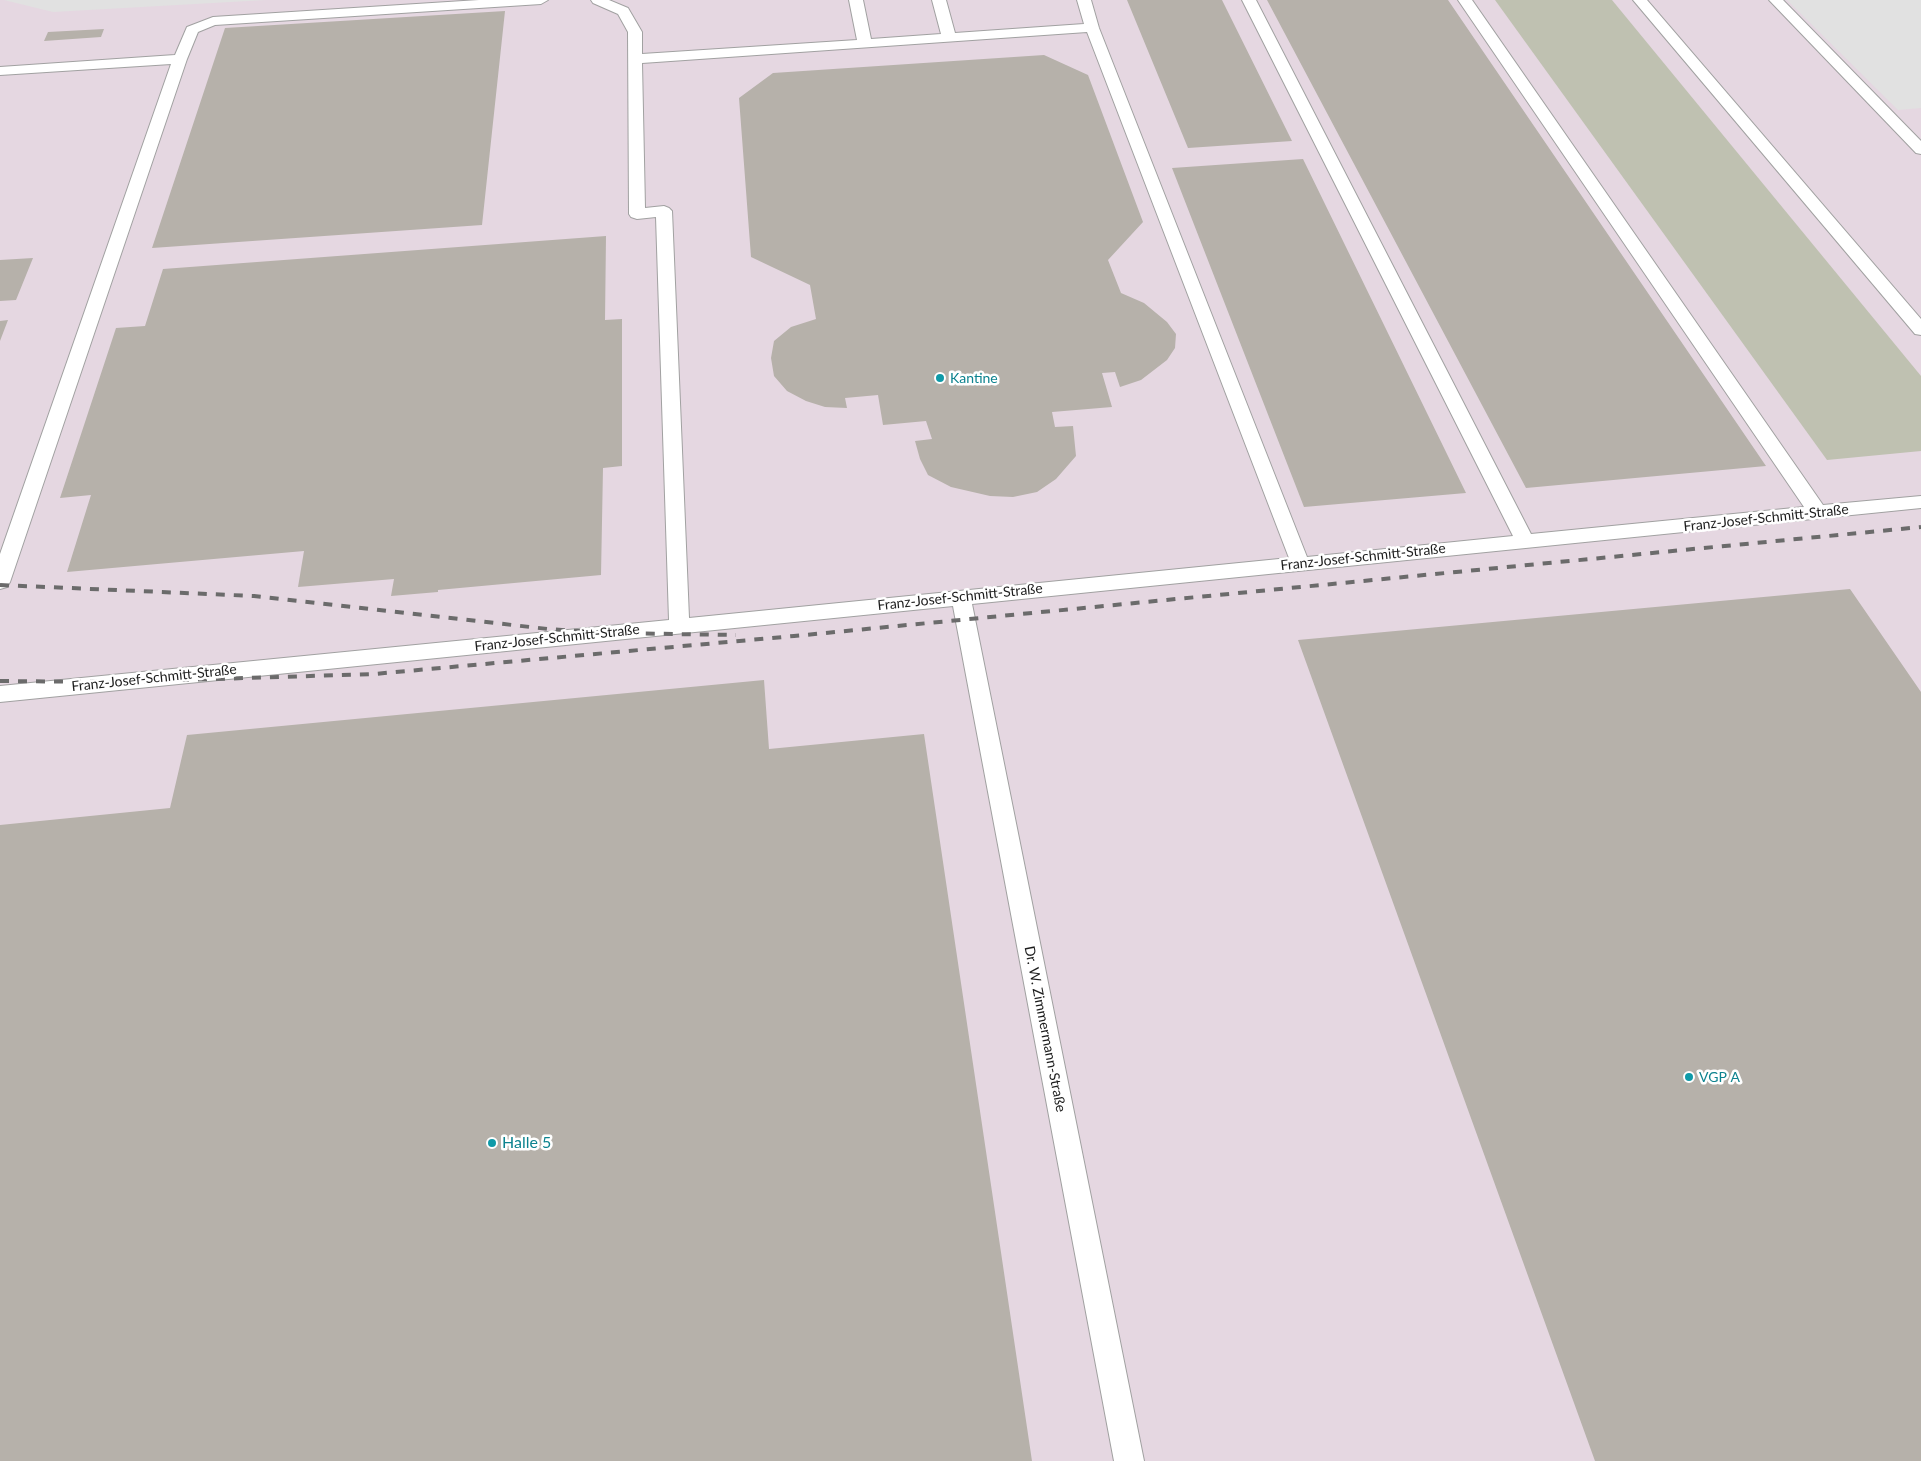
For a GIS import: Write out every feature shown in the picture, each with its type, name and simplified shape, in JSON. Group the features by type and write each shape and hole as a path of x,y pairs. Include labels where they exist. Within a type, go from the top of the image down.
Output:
{"lane":[{"path":"0,582 180,59 192,30 213,21 540,0"},
{"path":"598,0 623,11 635,32 638,214 664,212 679,626"},
{"path":"856,0 865,44"},
{"path":"939,0 949,38"},
{"path":"1084,0 1092,28 1300,563"},
{"path":"1249,0 1525,541"},
{"path":"1465,0 1818,513"},
{"path":"1640,0 1921,330"},
{"path":"1776,0 1921,150"},
{"path":"634,59 1092,28"},
{"path":"0,71 180,59"},
{"name":"Franz-Josef-Schmitt-Straße","path":"0,694 1921,502"},
{"name":"Dr. W. Zimmermann-Straße","path":"961,597 1129,1461"}],"shaded area":[{"path":"0,0 1921,0 1921,1461 0,1461"},
{"path":"4,0 266,0 53,12"},
{"path":"1495,0 1612,0 1921,376 1921,451 1827,460"},
{"path":"1787,0 1921,0 1921,108 1898,110"}],"building":[{"path":"1127,0 1222,0 1292,141 1188,148"},
{"path":"1267,0 1448,0 1766,466 1526,488"},
{"path":"505,11 482,225 152,248 225,28"},
{"path":"104,29 101,37 44,41 48,32"},
{"path":"1044,55 1088,75 1143,222 1108,260 1121,293 1144,303 1167,322 1176,334 1175,348 1167,360 1141,380 1120,387 1115,372 1102,373 1112,407 1052,412 1055,427 1073,426 1076,456 1056,479 1037,492 1013,497 990,496 951,487 928,475 920,459 915,441 932,439 926,421 883,425 878,395 845,398 847,408 825,407 806,401 787,391 774,376 771,358 774,341 791,327 816,319 810,285 751,257 739,98 773,73"},
{"path":"1303,159 1466,493 1304,507 1172,168"},
{"path":"606,236 605,320 622,319 622,466 603,468 601,575 391,596 394,579 298,587 304,551 67,572 91,495 60,498 116,328 145,326 163,269"},
{"path":"33,258 16,300 0,301 0,260"},
{"path":"8,320 0,341 0,321"},
{"name":"VGP A","path":"1850,589 1921,692 1921,1461 1595,1461 1298,640"},
{"name":"Halle 5","path":"764,680 769,749 924,734 1032,1461 0,1461 0,825 170,808 187,735"}],"railway":[{"path":"0,681 119,682 374,674 794,636 1921,527"},
{"path":"0,585 254,596 548,629 608,633 736,635"}],"place":[{"name":"Kantine","path":"940,378"},
{"name":"VGP A","path":"1689,1077"},
{"name":"Halle 5","path":"492,1143"}]}
